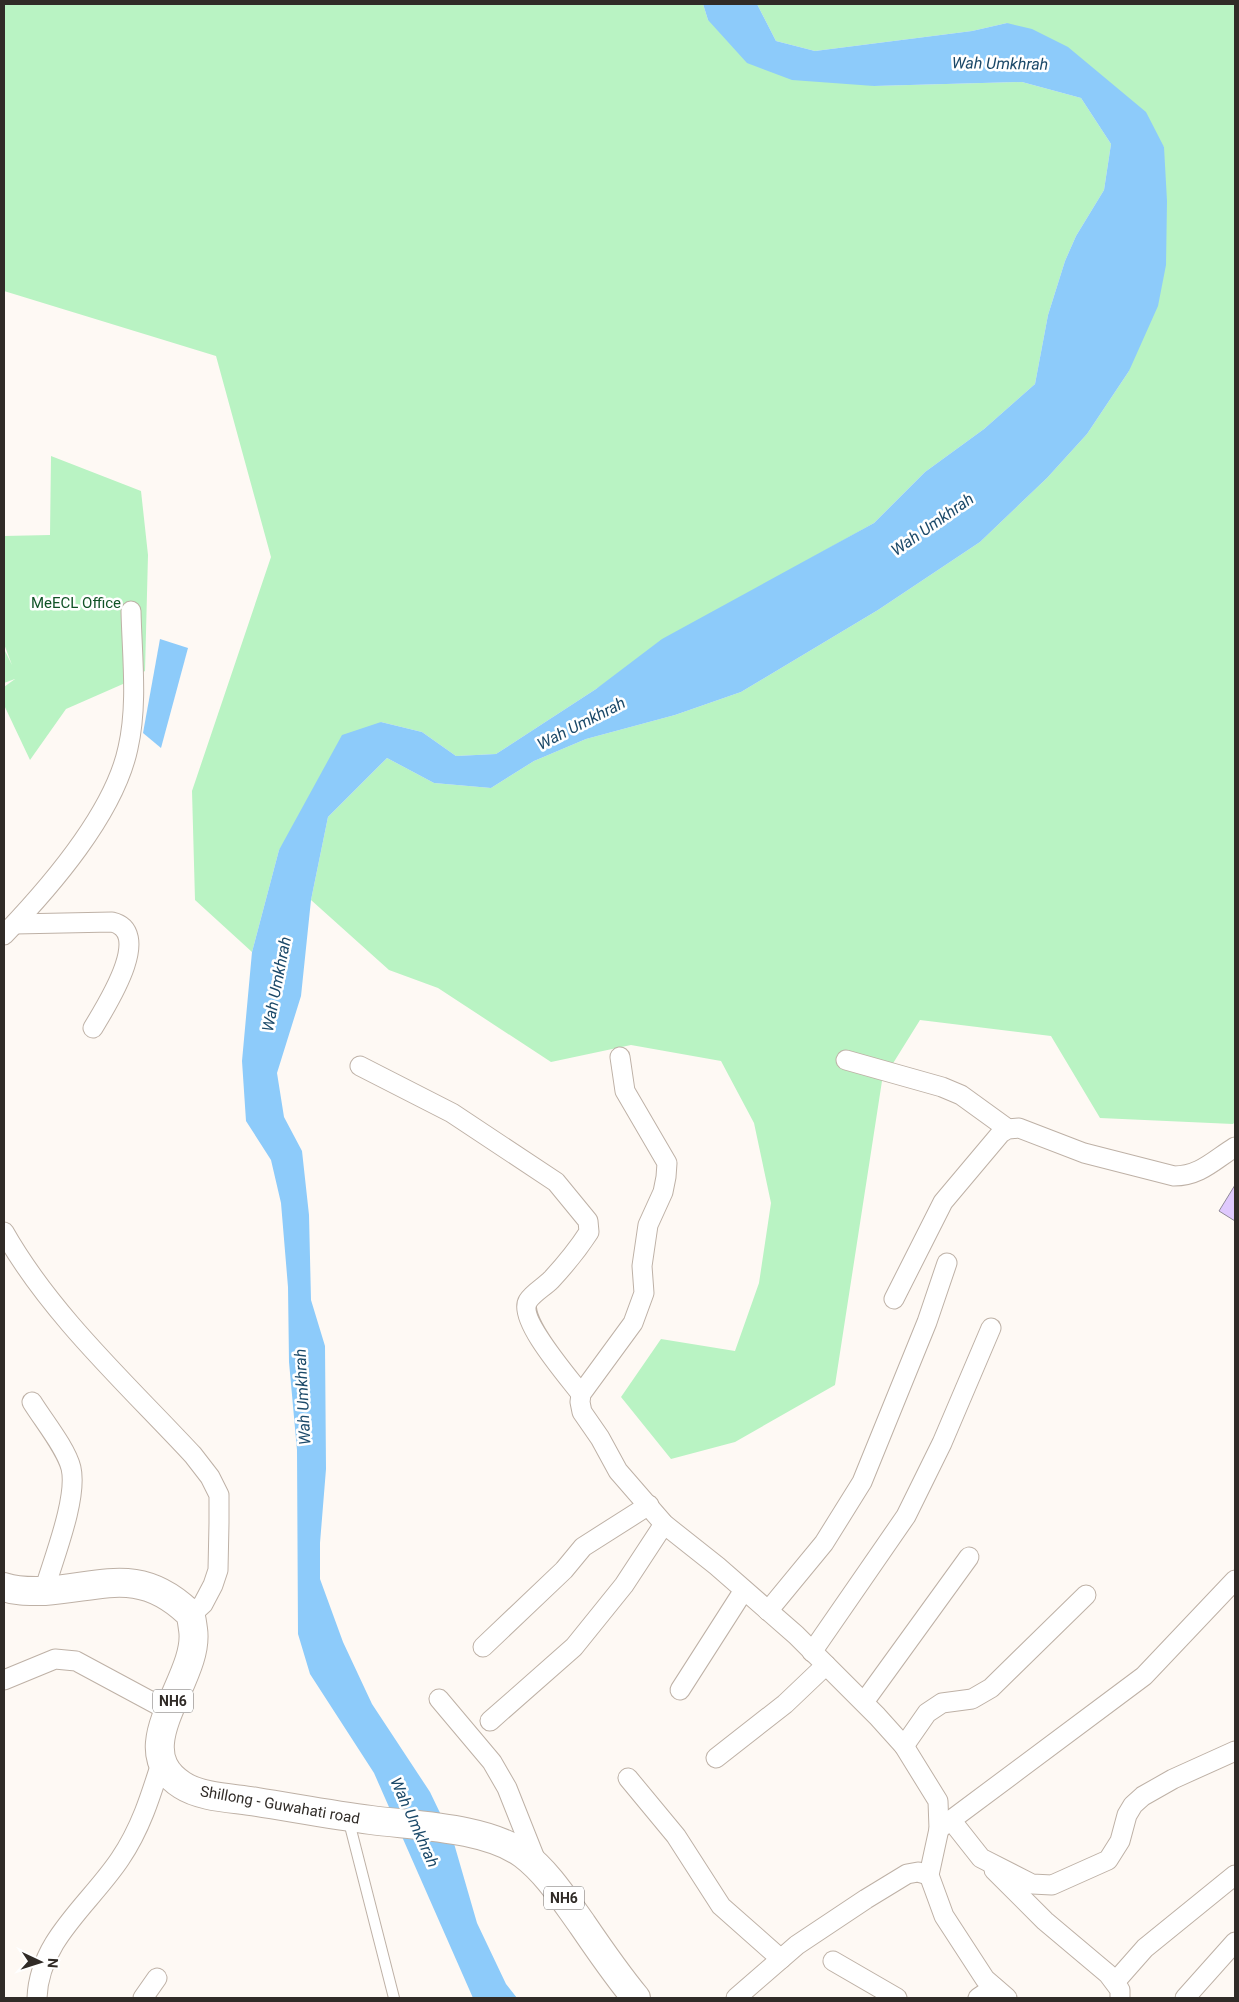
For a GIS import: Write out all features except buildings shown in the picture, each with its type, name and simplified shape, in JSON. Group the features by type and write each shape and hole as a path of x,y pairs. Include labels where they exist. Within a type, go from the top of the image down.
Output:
{"highway":[{"path":"4,1587 28,1591 44,1591 114,1582 137,1584 160,1592 191,1614"},
{"name":"Shillong - Guwahati road","path":"191,1614 194,1633 189,1667 160,1732 159,1745 162,1760 169,1775 182,1786 196,1791 360,1819"},
{"name":"NH6","path":"360,1819 463,1831 521,1853 539,1868 562,1896 636,1998"}],"street":[{"path":"9,930 65,863 109,803 128,748 132,699 131,612"},
{"path":"9,930 112,922 124,928 128,947 124,975 93,1028"},
{"path":"620,1057 624,1091 667,1163 663,1192 648,1224 642,1266 644,1293 633,1323 581,1394 582,1412 600,1438 618,1471 664,1524 768,1611 864,1702 904,1746 938,1800 945,1824 1118,1990 1145,1948 1235,1875"},
{"path":"846,1060 942,1087 975,1104 1008,1129"},
{"path":"360,1066 452,1112 556,1182 588,1221 589,1232 579,1248 551,1280 530,1299 526,1308 527,1317 540,1339 581,1394"},
{"path":"894,1298 943,1202 988,1147 1001,1133 1008,1129 1019,1128 1084,1154 1174,1176 1188,1176 1200,1171 1235,1147"},
{"path":"4,1232 23,1266 45,1293 193,1454 216,1489 219,1496 218,1570 209,1596 191,1614"},
{"path":"768,1611 824,1543 862,1482 926,1322 947,1263"},
{"path":"812,1652 906,1516 942,1443 991,1328"},
{"path":"32,1402 65,1454 71,1467 72,1478 68,1509 44,1591"},
{"path":"483,1646 564,1570 582,1547 595,1537 649,1505"},
{"path":"490,1721 574,1647 624,1585 664,1524"},
{"path":"864,1702 969,1557"},
{"path":"1001,1992 986,1979 944,1916 929,1875 945,1824 1144,1676 1235,1580"},
{"path":"680,1690 744,1590"},
{"path":"904,1746 927,1713 942,1703 972,1699 991,1688 1086,1595"},
{"path":"4,1680 55,1659 76,1661 169,1711"},
{"path":"716,1758 785,1704 826,1665"},
{"path":"439,1699 497,1770 514,1804 539,1868"},
{"path":"984,1860 1032,1884 1052,1885 1069,1878 1108,1860 1120,1841 1124,1823 1133,1805 1143,1796 1173,1779 1235,1751"},
{"path":"37,1998 39,1982 56,1940 120,1859 147,1808 162,1760"},
{"path":"628,1778 676,1836 721,1906 781,1959"},
{"path":"748,1994 781,1959 830,1922 906,1874 918,1872 929,1875"},
{"path":"1185,1998 1235,1942"},
{"path":"833,1961 897,1998"},
{"path":"143,1998 157,1978"},
{"path":"978,1998 1001,1992"}],"lane":[{"path":"360,1819 394,1998"}],"green space":[{"path":"4,4 703,4 708,20 874,86 1022,82 1081,98 1111,144 1104,190 1076,236 1065,261 1048,315 1035,384 984,429 925,472 874,523 797,566 596,689 496,754 456,756 422,732 381,722 279,850 252,952 195,900 192,791 271,557 216,356 4,291"},
{"path":"757,4 1235,4 1235,1122 1233,1124 1100,1118 1051,1036 920,1020 882,1081 835,1385 735,1442 671,1459 621,1397 661,1339 735,1351 759,1283 771,1203 754,1123 721,1061 631,1045 551,1062 438,988 389,970 311,900 328,817 387,758 434,783 491,788 534,761 586,739 675,715 741,692 878,610 980,542 1047,478 1087,434 1129,371 1164,147 1007,23 972,31 815,51 776,41"},
{"name":"MeECL Office","path":"51,456 141,491 148,555 145,671 123,684 66,709 30,760 4,705 4,687 15,679 4,683 4,649 12,665 4,644 4,536 50,535"}],"water":[{"name":"Wah Umkhrah","path":"703,4 757,4 776,41 815,51 972,31 1007,23 1032,29 1068,47 1146,112 1164,147 1167,201 1166,265 1158,306 1129,371 1087,434 1047,478 980,542 878,610 741,692 675,715 586,739 534,761 491,788 434,783 387,758 328,817 311,900 301,996 277,1073 284,1117 302,1151 309,1215 311,1300 325,1346 326,1469 320,1543 320,1579 343,1642 372,1704 430,1792 453,1840 477,1923 506,1984 517,1998 473,1998 374,1773 310,1674 298,1634 297,1450 289,1362 288,1287 281,1203 271,1160 246,1121 242,1061 252,952 279,850 342,735 381,722 422,732 456,756 496,754 596,689 662,639 874,523 925,472 984,429 1035,384 1048,315 1065,261 1076,236 1104,190 1111,144 1081,98 1022,82 874,86 792,80 747,63 708,20"},
{"path":"160,639 188,648 161,748 143,733"}]}
